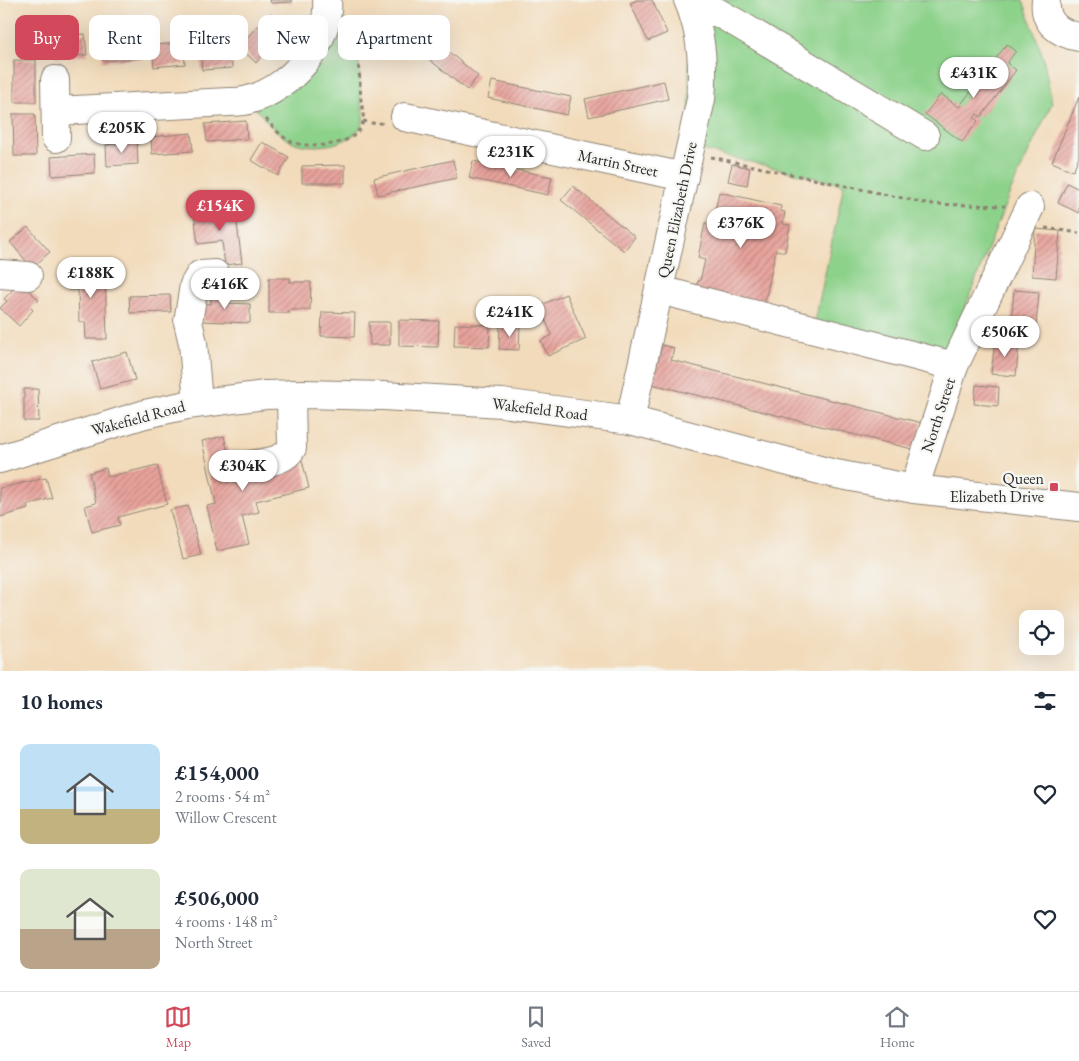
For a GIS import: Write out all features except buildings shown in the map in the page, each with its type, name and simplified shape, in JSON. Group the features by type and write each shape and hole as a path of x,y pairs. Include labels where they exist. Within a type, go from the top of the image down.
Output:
{"street":[{"path":"1046,0 1045,5 1048,16 1054,28 1065,35 1079,37"},
{"path":"56,111 248,100 271,91 293,75 310,55 323,32 328,6"},
{"path":"691,8 715,11 925,136"},
{"name":"Queen Elizabeth Drive","path":"630,420 701,99 702,51 691,8"},
{"path":"55,80 56,138"},
{"name":"Martin Street","path":"405,117 687,164"},
{"name":"North Street","path":"914,489 954,366 1026,216"},
{"path":"0,274 28,276"},
{"path":"198,403 193,344 188,322 194,285 200,275 215,274"},
{"path":"660,290 954,366"},
{"path":"250,465 280,458 288,454 292,448 291,394"},
{"name":"Wakefield Road","path":"0,460 145,414 198,403 265,395 291,394 383,396 502,403 630,420 831,472 914,489 1079,507"}],"path":[{"path":"248,100 276,130 291,142 310,145 332,145 345,140 357,132 363,121 360,68 353,34 348,22 328,6"},
{"path":"687,164 930,204 1026,216 1079,233"}],"green space":[{"path":"688,0 1023,0 1043,57 1052,103 1010,192 945,359 815,321 844,185 690,147"},
{"path":"329,12 338,16 338,60 359,60 363,121 359,129 352,136 342,141 319,146 297,144 278,132 248,100 271,91 294,60 328,60 327,15"}],"place":[{"name":"Queen Elizabeth Drive","path":"1054,487"}]}
